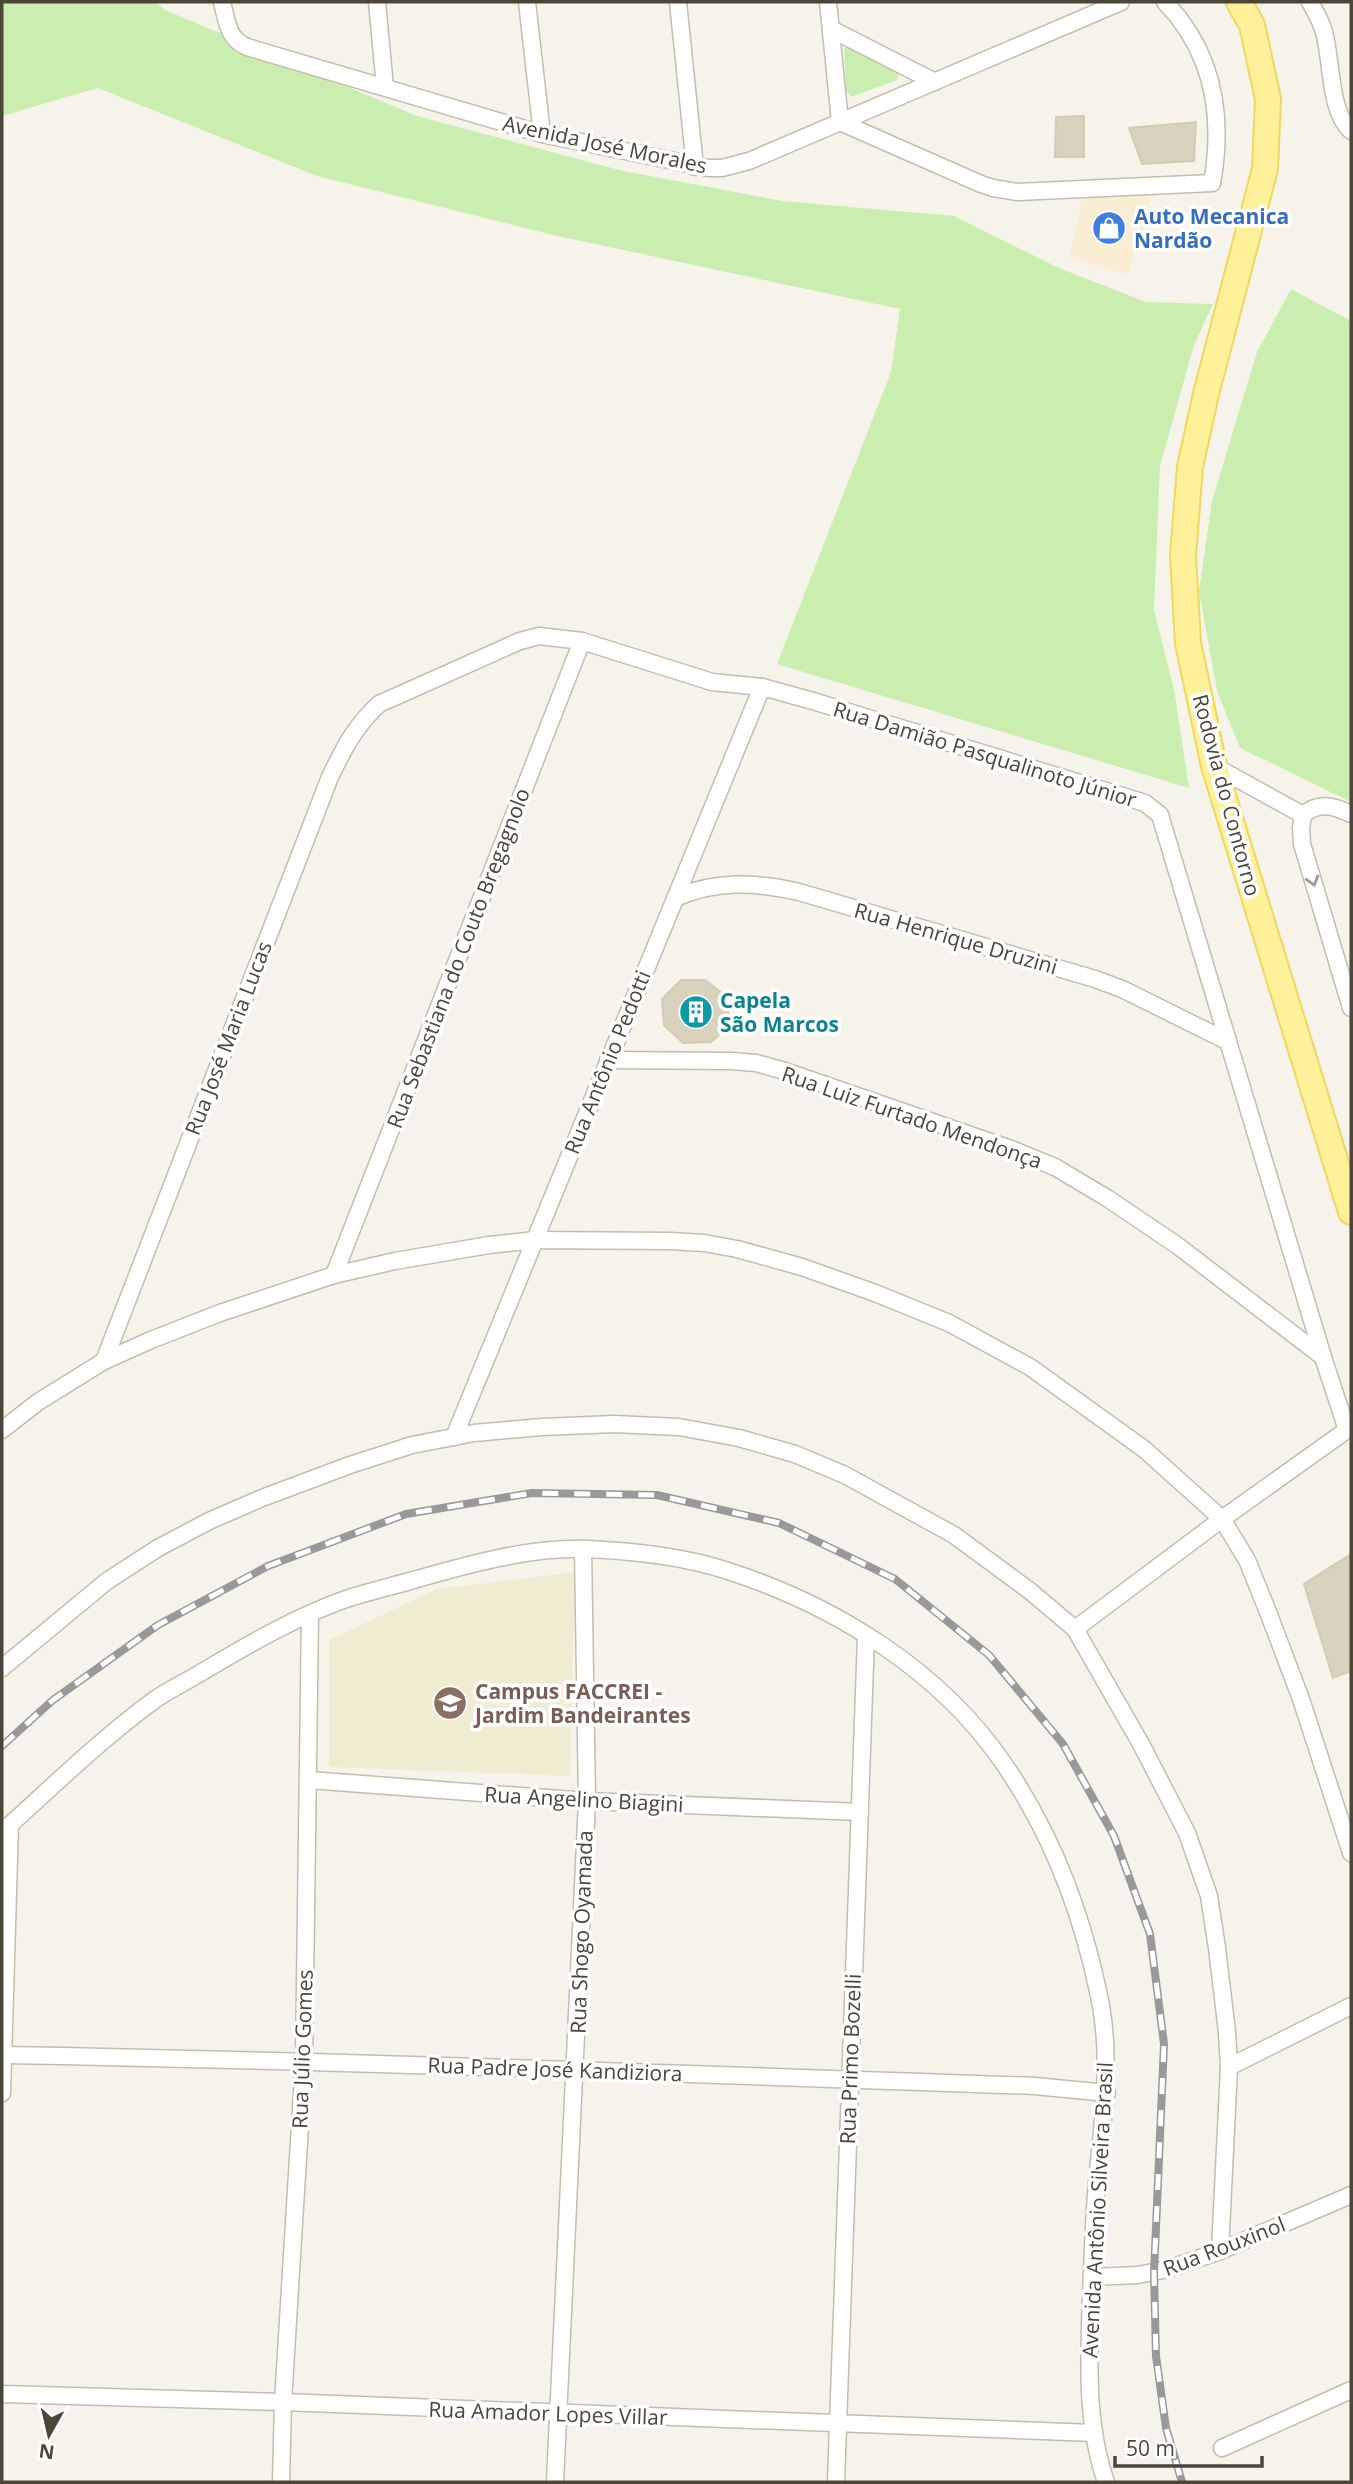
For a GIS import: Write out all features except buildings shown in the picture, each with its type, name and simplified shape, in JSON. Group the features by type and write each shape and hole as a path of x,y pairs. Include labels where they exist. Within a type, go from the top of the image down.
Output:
{"main road":[{"name":"Rodovia do Contorno","path":"1239,2 1252,25 1268,99 1265,169 1206,394 1191,467 1183,555 1188,643 1214,766 1351,1212"}],"street":[{"name":"Avenida José Morales","path":"222,2 229,30 243,45 542,134 695,167 722,168 736,165 840,122 1121,2"},
{"path":"377,2 385,88"},
{"path":"527,2 542,134"},
{"path":"678,2 695,167"},
{"path":"828,2 840,122 981,184 1005,190 1212,183 1218,127 1214,96 1206,66 1192,37 1165,2"},
{"path":"1310,2 1323,28 1337,111 1348,128"},
{"path":"831,29 935,82"},
{"name":"Rua Damião Pasqualinoto Júnior","path":"361,720 379,704 520,641 539,636 582,640 712,682 762,687 1145,803 1160,815 1323,1357 1349,1428"},
{"name":"Rua Sebastiana do Couto Bregagnolo","path":"334,1275 582,640"},
{"name":"Rua Antônio Pedotti","path":"454,1437 762,687"},
{"name":"Rua José Maria Lucas","path":"104,1361 330,777 361,720"},
{"path":"1214,766 1303,815"},
{"path":"1303,815 1319,806 1329,805 1351,814"},
{"path":"1303,815 1302,844 1351,1005"},
{"name":"Rua Henrique Druzini","path":"675,898 696,888 742,883 799,892 1095,979 1122,989 1227,1041"},
{"name":"Rua Luiz Furtado Mendonça","path":"608,1060 756,1063 1044,1163 1107,1198 1168,1239 1323,1357"},
{"path":"2,1430 38,1402 104,1361 220,1312 334,1275 489,1245 535,1240 705,1243 802,1267 949,1323 1030,1367 1144,1449 1222,1519 1247,1560 1268,1612 1301,1699 1351,1853"},
{"path":"2,1668 107,1581 158,1548 209,1521 262,1498 349,1465 412,1445 474,1433 542,1427 614,1424 679,1427 739,1438 795,1454 878,1492 954,1535 1030,1591 1075,1629 1105,1679 1187,1833 1209,1896 1229,2067 1220,2251"},
{"path":"1075,1629 1349,1428"},
{"name":"Avenida Antônio Silveira Brasil","path":"6,1828 154,1700 252,1642 346,1599 457,1567 532,1553 583,1549 662,1556 724,1569 788,1593 845,1622 899,1657 953,1703 1001,1759 1031,1807 1064,1877 1087,1946 1100,1995 1107,2093 1098,2167 1092,2277 1090,2402 1094,2433 1106,2482"},
{"name":"Rua Shogo Oyamada","path":"555,2482 587,1801 583,1549"},
{"name":"Rua Júlio Gomes","path":"281,2482 283,2402 304,2060 310,1614"},
{"name":"Rua Primo Bozelli","path":"836,2482 866,1636"},
{"name":"Rua Angelino Biagini","path":"309,1780 587,1801 860,1812"},
{"path":"2,2093 6,1828"},
{"path":"1229,2067 1351,2006"},
{"name":"Rua Padre José Kandiziora","path":"3,2055 304,2060 576,2069 1035,2086 1107,2093"},
{"name":"Rua Rouxinol","path":"1092,2277 1154,2273 1220,2251 1351,2194"},
{"path":"1222,2448 1351,2390"},
{"name":"Rua Amador Lopes Villar","path":"2,2394 1094,2433"}],"shaded area":[{"name":"Auto Mecanica Nardão","path":"1152,194 1128,275 1069,258 1082,198"},
{"name":"Campus FACCREI - Jardim Bandeirantes","path":"575,1572 570,1776 329,1767 329,1640 437,1589"}],"green space":[{"path":"2,2 155,2 165,10 417,116 623,171 782,201 954,216 1059,268 1146,302 1213,304 1194,345 1160,466 1154,610 1174,689 1189,788 777,664 891,372 900,309 553,235 317,176 98,88 2,116"},
{"path":"848,46 899,72 897,80 851,97 846,89 844,49"},
{"path":"1291,289 1351,321 1351,802 1240,748 1217,691 1199,591 1212,501 1257,352"}],"railway":[{"path":"2,1746 53,1700 158,1625 268,1566 406,1514 532,1493 657,1495 779,1523 895,1579 989,1655 1063,1744 1114,1836 1150,1934 1164,2044 1154,2273 1156,2356 1166,2428 1182,2482"}],"place":[{"name":"Auto Mecanica Nardão","path":"1109,228"},
{"name":"Capela São Marcos","path":"696,1012"},
{"name":"Campus FACCREI - Jardim Bandeirantes","path":"450,1703"}]}
